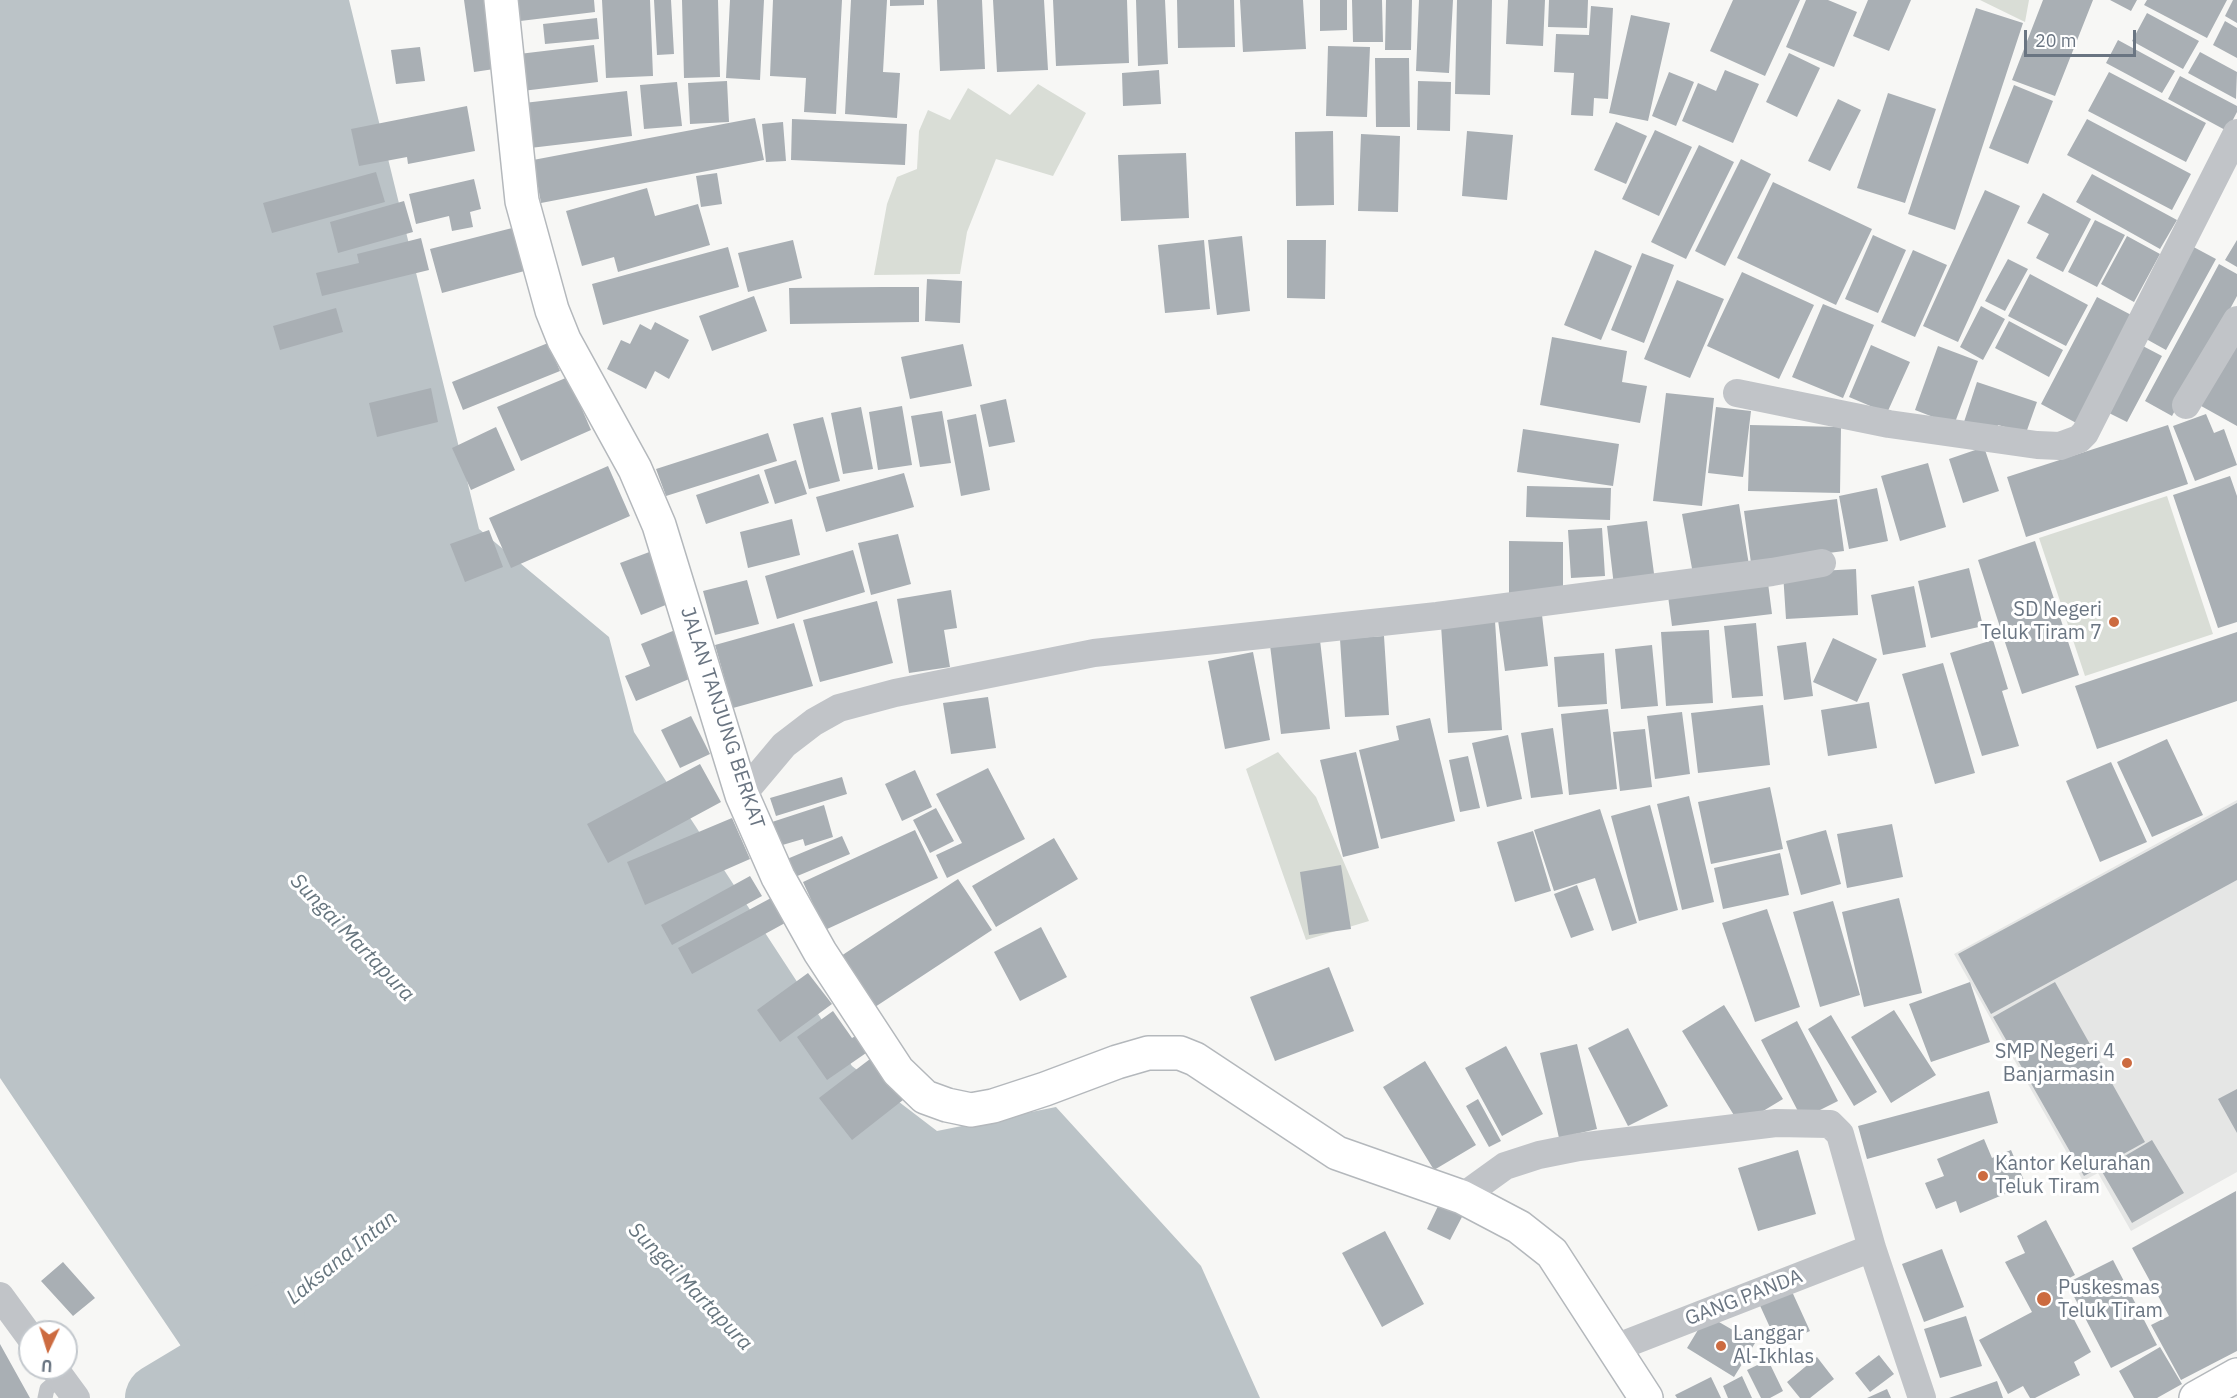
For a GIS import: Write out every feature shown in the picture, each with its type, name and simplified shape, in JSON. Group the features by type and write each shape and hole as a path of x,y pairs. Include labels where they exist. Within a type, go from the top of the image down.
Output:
{"street":[{"name":"JALAN TANJUNG BERKAT","path":"501,0 522,201 552,310 564,340 635,469 659,525 742,795 778,877 820,952 898,1071 925,1097 971,1110 993,1106 1148,1053 1180,1053 1195,1059 1337,1154 1462,1197 1519,1227 1552,1253 1646,1398"},
{"path":"1737,393 1889,424 2025,443 2060,446 2079,439 2085,433 2237,134"},
{"path":"2186,405 2237,320"},
{"path":"742,795 784,745 814,722 839,708 895,693 1094,653 1437,616 1772,572 1822,563"},
{"path":"1462,1197 1505,1166 1539,1155 1579,1147 1776,1123 1830,1124 1840,1134 1872,1248 1922,1398"},
{"name":"GANG PANDA","path":"1615,1348 1872,1248"},
{"path":"0,1296 18,1321"},
{"path":"2196,1398 2237,1375"}],"shaded area":[{"path":"1980,0 2029,0 2025,22"},
{"path":"1038,84 1086,113 1053,176 996,159 967,232 960,274 874,275 887,204 897,177 917,169 919,131 928,110 950,120 968,88 1010,115"},
{"path":"2167,496 2213,634 2085,676 2039,538"},
{"path":"1278,752 1316,797 1369,921 1306,940 1246,769"},
{"name":"SMP Negeri 4 Banjarmasin","path":"2237,800 2237,1172 2131,1231 2098,1173 2083,1181 1954,954"}],"water":[{"name":"Sungai Martapura","path":"0,0 349,0 479,529 609,637 634,732 852,1066 937,1131 1056,1107 1201,1266 1260,1398 216,1398 0,1078"}],"building":[{"path":"464,0 492,0 501,68 474,72"},
{"path":"509,0 594,0 595,12 512,22"},
{"path":"602,0 650,0 653,76 606,78"},
{"path":"654,0 671,0 674,54 657,55"},
{"path":"682,0 718,0 720,77 684,78"},
{"path":"730,0 764,0 760,80 726,78"},
{"path":"773,0 842,0 836,114 804,112 806,78 770,76"},
{"path":"851,0 887,0 883,72 900,73 897,118 845,114"},
{"path":"890,0 924,0 924,5 890,6"},
{"path":"937,0 982,0 985,69 940,71"},
{"path":"993,0 1044,0 1048,70 997,72"},
{"path":"1053,0 1127,0 1129,63 1056,66"},
{"path":"1136,0 1165,0 1168,64 1138,66"},
{"path":"1177,0 1234,0 1235,47 1178,48"},
{"path":"1240,0 1303,0 1306,49 1243,52"},
{"path":"1320,0 1347,0 1347,30 1320,31"},
{"path":"1352,0 1382,0 1383,42 1353,42"},
{"path":"1386,0 1412,0 1411,50 1385,50"},
{"path":"1419,0 1453,0 1449,73 1416,71"},
{"path":"1457,0 1492,0 1490,95 1455,94"},
{"path":"1508,0 1545,0 1543,46 1506,44"},
{"path":"1549,0 1588,0 1587,28 1548,27"},
{"path":"1733,0 1800,0 1765,76 1710,51"},
{"path":"1806,0 1828,0 1857,12 1834,67 1786,47"},
{"path":"1868,0 1911,0 1889,51 1853,36"},
{"path":"2043,0 2093,0 2055,96 2012,80"},
{"path":"2110,0 2137,0 2131,11"},
{"path":"2147,0 2227,0 2207,38 2144,5"},
{"path":"2233,0 2237,0 2237,23 2225,16"},
{"path":"1591,6 1613,8 1608,99 1594,98 1593,116 1571,115 1574,73 1554,72 1556,34 1589,35"},
{"path":"1976,8 2023,23 1955,230 1908,214"},
{"path":"2147,13 2199,41 2183,69 2132,41"},
{"path":"1631,15 1670,23 1648,121 1609,113"},
{"path":"597,18 599,39 545,44 543,24"},
{"path":"2225,21 2237,28 2237,58 2213,45"},
{"path":"2118,40 2175,71 2162,93 2106,63"},
{"path":"594,45 598,82 522,91 519,54"},
{"path":"1328,46 1370,47 1367,117 1326,116"},
{"path":"420,47 425,81 396,84 391,50"},
{"path":"2200,52 2237,72 2236,99 2188,73"},
{"path":"1789,53 1820,68 1797,117 1766,102"},
{"path":"1375,58 1409,58 1410,127 1376,127"},
{"path":"1159,70 1161,104 1123,106 1122,73"},
{"path":"1725,70 1759,84 1733,143 1682,121 1698,83 1716,91"},
{"path":"1669,72 1694,82 1676,126 1652,116"},
{"path":"2109,72 2206,123 2186,162 2088,111"},
{"path":"2180,76 2237,106 2237,112 2227,131 2168,99"},
{"path":"727,81 729,122 690,124 688,83"},
{"path":"1418,81 1451,82 1450,131 1417,130"},
{"path":"677,82 682,126 644,129 640,85"},
{"path":"2014,85 2053,101 2028,164 1989,148"},
{"path":"627,91 632,136 530,148 524,103"},
{"path":"1888,93 1936,109 1905,203 1857,188"},
{"path":"1838,99 1861,110 1830,171 1808,161"},
{"path":"467,106 475,151 408,164 407,157 359,166 351,129"},
{"path":"755,118 764,160 541,203 533,160"},
{"path":"792,119 907,124 905,165 791,160"},
{"path":"2087,119 2191,174 2172,210 2067,155"},
{"path":"783,122 786,161 766,162 762,124"},
{"path":"1616,122 1647,136 1626,184 1594,170"},
{"path":"1655,130 1692,147 1659,216 1622,199"},
{"path":"1333,131 1334,205 1296,206 1295,132"},
{"path":"1467,131 1513,135 1507,200 1462,196"},
{"path":"1361,134 1400,136 1398,212 1358,211"},
{"path":"1699,145 1734,162 1686,259 1651,242"},
{"path":"1186,153 1189,218 1121,221 1118,155"},
{"path":"1741,159 1771,174 1725,266 1695,251"},
{"path":"376,172 385,202 272,233 263,203"},
{"path":"717,173 722,204 701,207 696,176"},
{"path":"2092,174 2177,220 2160,249 2076,202"},
{"path":"474,179 481,209 470,212 473,227 452,231 449,216 416,224 409,194"},
{"path":"1773,182 1872,229 1836,305 1737,258"},
{"path":"647,188 655,216 698,204 710,245 618,272 614,257 582,266 566,211"},
{"path":"1985,190 2020,206 1958,342 1923,326"},
{"path":"2043,193 2091,219 2063,272 2036,258 2049,234 2027,223"},
{"path":"404,201 413,232 338,253 330,222"},
{"path":"2095,220 2125,235 2097,287 2068,272"},
{"path":"520,226 532,269 442,293 430,249"},
{"path":"1873,235 1906,250 1878,313 1845,299"},
{"path":"1242,236 1250,311 1217,315 1208,240"},
{"path":"2127,236 2160,254 2134,302 2101,284"},
{"path":"421,238 429,270 322,296 316,273 359,263 357,254"},
{"path":"793,240 802,278 748,292 738,253"},
{"path":"1204,240 1210,309 1165,313 1158,245"},
{"path":"1287,240 1326,240 1325,299 1287,298"},
{"path":"2237,240 2237,267 2225,260"},
{"path":"2188,244 2216,259 2166,350 2139,335"},
{"path":"728,247 739,287 603,325 592,284"},
{"path":"1595,250 1632,266 1601,340 1564,325"},
{"path":"1913,250 1947,265 1915,337 1881,322"},
{"path":"1642,253 1674,265 1644,343 1611,330"},
{"path":"2008,259 2028,269 2005,311 1985,301"},
{"path":"2219,264 2237,274 2237,296 2172,416 2145,401"},
{"path":"1742,272 1814,305 1779,379 1707,346"},
{"path":"2030,274 2088,305 2066,346 2008,316"},
{"path":"927,279 962,281 960,323 925,321"},
{"path":"1677,280 1724,299 1690,378 1644,359"},
{"path":"919,287 919,322 790,324 789,288"},
{"path":"754,296 767,331 712,351 699,316"},
{"path":"2097,297 2137,318 2080,425 2041,404"},
{"path":"1823,304 1874,325 1843,398 1792,377"},
{"path":"1981,306 2005,319 1983,360 1960,347"},
{"path":"336,308 343,332 280,350 273,326"},
{"path":"2009,321 2063,350 2049,377 1995,348"},
{"path":"655,322 689,340 669,379 655,371 646,389 607,369 621,340 630,344 640,324 651,330"},
{"path":"2237,327 2237,426 2194,402"},
{"path":"1552,337 1627,351 1622,382 1647,386 1640,423 1540,405"},
{"path":"548,343 560,371 463,410 452,382"},
{"path":"963,344 972,386 910,399 901,357"},
{"path":"2139,344 2162,356 2127,422 2103,410"},
{"path":"1871,345 1910,362 1887,413 1849,397"},
{"path":"1938,346 1978,361 1954,425 1915,410"},
{"path":"568,377 591,430 521,461 497,407"},
{"path":"1977,382 2037,402 2026,433 1998,425 1996,432 1964,422"},
{"path":"431,388 438,422 377,437 369,403"},
{"path":"1666,393 1714,398 1702,506 1653,501"},
{"path":"1006,399 1015,442 989,447 980,405"},
{"path":"902,406 912,465 878,470 869,412"},
{"path":"861,407 873,469 843,474 831,413"},
{"path":"1716,407 1751,411 1743,477 1708,473"},
{"path":"942,411 951,463 920,467 911,416"},
{"path":"976,414 990,490 961,496 947,420"},
{"path":"2206,414 2214,433 2224,429 2237,465 2195,481 2173,426"},
{"path":"823,417 840,481 809,489 793,424"},
{"path":"1750,425 1841,427 1840,493 1748,491"},
{"path":"2168,425 2188,484 2026,537 2007,477"},
{"path":"496,427 515,470 471,490 452,448"},
{"path":"1523,429 1619,444 1613,486 1517,472"},
{"path":"768,433 777,461 666,496 656,469"},
{"path":"1984,447 1999,491 1963,503 1949,459"},
{"path":"796,460 807,494 775,504 764,470"},
{"path":"1928,463 1946,527 1900,541 1881,476"},
{"path":"608,466 630,516 511,568 489,518"},
{"path":"904,473 914,507 826,532 816,497"},
{"path":"759,474 769,503 706,524 696,495"},
{"path":"2230,476 2237,496 2237,622 2218,628 2173,495"},
{"path":"1527,486 1611,488 1610,520 1526,517"},
{"path":"1877,488 1888,541 1849,549 1839,496"},
{"path":"1837,499 1844,551 1751,563 1744,511"},
{"path":"1739,504 1749,565 1693,574 1682,514"},
{"path":"792,519 800,555 748,568 740,532"},
{"path":"1647,521 1655,581 1614,586 1607,526"},
{"path":"1602,528 1605,576 1571,578 1568,530"},
{"path":"489,530 503,567 465,582 450,544"},
{"path":"898,534 911,584 871,595 858,543"},
{"path":"1509,541 1563,542 1563,594 1509,593"},
{"path":"2035,541 2079,675 2022,694 1978,560"},
{"path":"853,550 865,592 777,619 765,576"},
{"path":"652,551 673,602 641,615 620,563"},
{"path":"1969,568 1983,626 1931,638 1918,581"},
{"path":"1856,569 1858,615 1786,619 1783,573"},
{"path":"747,580 759,624 715,635 703,591"},
{"path":"1768,583 1772,614 1672,626 1668,596"},
{"path":"1914,586 1926,647 1883,655 1871,595"},
{"path":"951,590 957,628 944,630 950,667 909,673 897,599"},
{"path":"877,601 893,663 820,682 803,620"},
{"path":"1542,615 1548,666 1505,671 1498,620"},
{"path":"1495,621 1502,730 1448,733 1441,625"},
{"path":"794,623 813,686 733,708 715,645"},
{"path":"1756,623 1763,696 1732,698 1724,626"},
{"path":"680,628 699,675 636,701 625,676 650,666 641,644"},
{"path":"1709,630 1713,703 1666,706 1661,632"},
{"path":"2237,632 2237,701 2097,749 2075,686"},
{"path":"1384,636 1389,715 1345,717 1340,639"},
{"path":"1833,638 1877,659 1857,702 1813,682"},
{"path":"1320,640 1330,729 1281,734 1270,645"},
{"path":"1993,640 2008,689 2002,691 2019,746 1982,756 1950,653"},
{"path":"1806,642 1813,696 1784,700 1777,646"},
{"path":"1652,645 1658,706 1621,709 1615,649"},
{"path":"1253,652 1270,740 1225,749 1208,661"},
{"path":"1604,653 1607,704 1558,707 1554,657"},
{"path":"1943,663 1975,773 1935,784 1902,674"},
{"path":"988,697 996,748 951,754 943,703"},
{"path":"1869,702 1877,748 1828,756 1821,710"},
{"path":"1763,705 1770,765 1698,773 1691,713"},
{"path":"1608,709 1617,789 1569,795 1561,714"},
{"path":"1682,712 1690,774 1655,779 1647,716"},
{"path":"691,716 710,754 680,768 661,730"},
{"path":"1430,718 1455,821 1381,839 1359,750 1399,740 1396,726"},
{"path":"1553,728 1563,794 1531,798 1521,733"},
{"path":"1645,729 1652,787 1620,791 1613,732"},
{"path":"1508,735 1522,799 1487,807 1472,743"},
{"path":"2167,739 2203,815 2152,837 2117,762"},
{"path":"1356,752 1379,848 1343,857 1320,760"},
{"path":"1468,756 1480,808 1460,812 1449,760"},
{"path":"2111,762 2147,842 2100,862 2066,781"},
{"path":"700,764 721,802 608,863 587,824"},
{"path":"988,768 1025,839 947,878 936,855 962,843 936,794"},
{"path":"915,770 932,807 902,821 885,784"},
{"path":"842,777 847,794 776,816 770,798"},
{"path":"1770,787 1783,849 1711,864 1698,802"},
{"path":"1689,796 1714,902 1682,910 1657,804"},
{"path":"2237,803 2237,880 1991,1014 1958,954"},
{"path":"824,805 833,837 805,846 803,839 779,846 772,822"},
{"path":"1650,805 1678,910 1639,921 1611,816"},
{"path":"936,808 954,841 930,853 913,820"},
{"path":"1600,809 1637,923 1612,931 1595,878 1554,891 1534,830"},
{"path":"732,818 750,859 645,905 627,862"},
{"path":"1892,824 1903,877 1847,888 1837,834"},
{"path":"915,830 938,878 825,930 803,882"},
{"path":"1826,830 1841,884 1801,895 1786,841"},
{"path":"1533,831 1551,891 1515,902 1497,842"},
{"path":"842,836 850,854 795,877 787,859"},
{"path":"1054,838 1078,879 996,927 972,886"},
{"path":"1780,853 1789,895 1723,909 1714,868"},
{"path":"1341,865 1351,929 1309,935 1300,872"},
{"path":"750,876 762,896 672,945 661,925"},
{"path":"958,879 992,930 875,1007 841,956"},
{"path":"1577,885 1594,930 1571,938 1554,894"},
{"path":"771,898 785,923 692,974 678,948"},
{"path":"1899,898 1922,993 1864,1007 1842,912"},
{"path":"1833,901 1860,995 1820,1007 1793,912"},
{"path":"1767,909 1800,1007 1755,1022 1722,923"},
{"path":"1041,927 1067,977 1020,1001 994,952"},
{"path":"1329,967 1354,1031 1275,1061 1250,997"},
{"path":"808,973 832,1004 780,1042 757,1010"},
{"path":"1970,982 1990,1042 1931,1062 1909,1004"},
{"path":"2055,982 2145,1142 2084,1176 1993,1017"},
{"path":"1724,1005 1783,1099 1740,1125 1682,1031"},
{"path":"1894,1010 1936,1075 1891,1103 1851,1037"},
{"path":"833,1011 852,1038 857,1035 869,1051 827,1080 797,1037"},
{"path":"1831,1015 1877,1092 1854,1106 1808,1029"},
{"path":"1797,1021 1838,1101 1802,1119 1761,1040"},
{"path":"1628,1028 1668,1106 1628,1126 1588,1048"},
{"path":"1577,1044 1597,1129 1559,1138 1540,1053"},
{"path":"1506,1046 1543,1114 1502,1136 1465,1068"},
{"path":"870,1059 903,1100 852,1140 819,1098"},
{"path":"1425,1061 1476,1145 1434,1170 1383,1087"},
{"path":"2237,1089 2237,1133 2218,1099"},
{"path":"1989,1091 1998,1123 1867,1159 1858,1126"},
{"path":"1478,1099 1501,1141 1489,1147 1466,1106"},
{"name":"Kantor Kelurahan Teluk Tiram","path":"1984,1139 1992,1158 2011,1150 2026,1185 1960,1213 1956,1201 1936,1209 1925,1183 1944,1176 1937,1159"},
{"path":"2152,1140 2184,1193 2132,1223 2101,1170"},
{"path":"1798,1150 1816,1214 1758,1231 1738,1168"},
{"path":"2236,1191 2237,1351 2181,1380 2151,1325 2169,1316 2132,1248"},
{"path":"1439,1204 1463,1215 1450,1240 1427,1229"},
{"name":"Puskesmas Teluk Tiram","path":"2046,1220 2075,1275 2056,1285 2091,1352 2074,1362 2080,1375 2035,1398 2030,1398 2023,1386 2008,1394 1979,1340 2032,1312 2005,1262 2025,1253 2017,1236"},
{"path":"1385,1231 1424,1304 1382,1327 1342,1253"},
{"path":"1942,1249 1964,1307 1924,1322 1902,1264"},
{"path":"2113,1260 2157,1345 2111,1368 2067,1283"},
{"path":"63,1262 95,1298 73,1316 41,1281"},
{"path":"1789,1285 1810,1331 1778,1345 1757,1299"},
{"name":"Langgar Al-Ikhlas","path":"1707,1315 1755,1343 1734,1377 1687,1348"},
{"path":"1966,1316 1982,1366 1940,1378 1924,1329"},
{"path":"0,1344 30,1398 0,1398"},
{"path":"2160,1347 2182,1384 2157,1398 2134,1398 2119,1371"},
{"path":"1879,1355 1894,1374 1870,1392 1855,1373"},
{"path":"1817,1357 1834,1379 1810,1398 1800,1398 1787,1382"},
{"path":"1768,1360 1783,1391 1770,1398 1761,1398 1747,1370"},
{"path":"1742,1376 1752,1398 1728,1398 1723,1386"},
{"path":"1711,1377 1721,1398 1677,1398 1675,1395"},
{"path":"1997,1381 2003,1398 1949,1398"},
{"path":"1887,1389 1891,1398 1867,1398"}],"waterway":[{"name":"Laksana Intan","path":"159,1398 199,1374 271,1316"}],"place":[{"name":"SD Negeri Teluk Tiram 7","path":"2114,622"},
{"name":"SMP Negeri 4 Banjarmasin","path":"2127,1063"},
{"name":"Kantor Kelurahan Teluk Tiram","path":"1983,1176"},
{"name":"Puskesmas Teluk Tiram","path":"2044,1299"},
{"name":"Langgar Al-Ikhlas","path":"1721,1346"}]}
